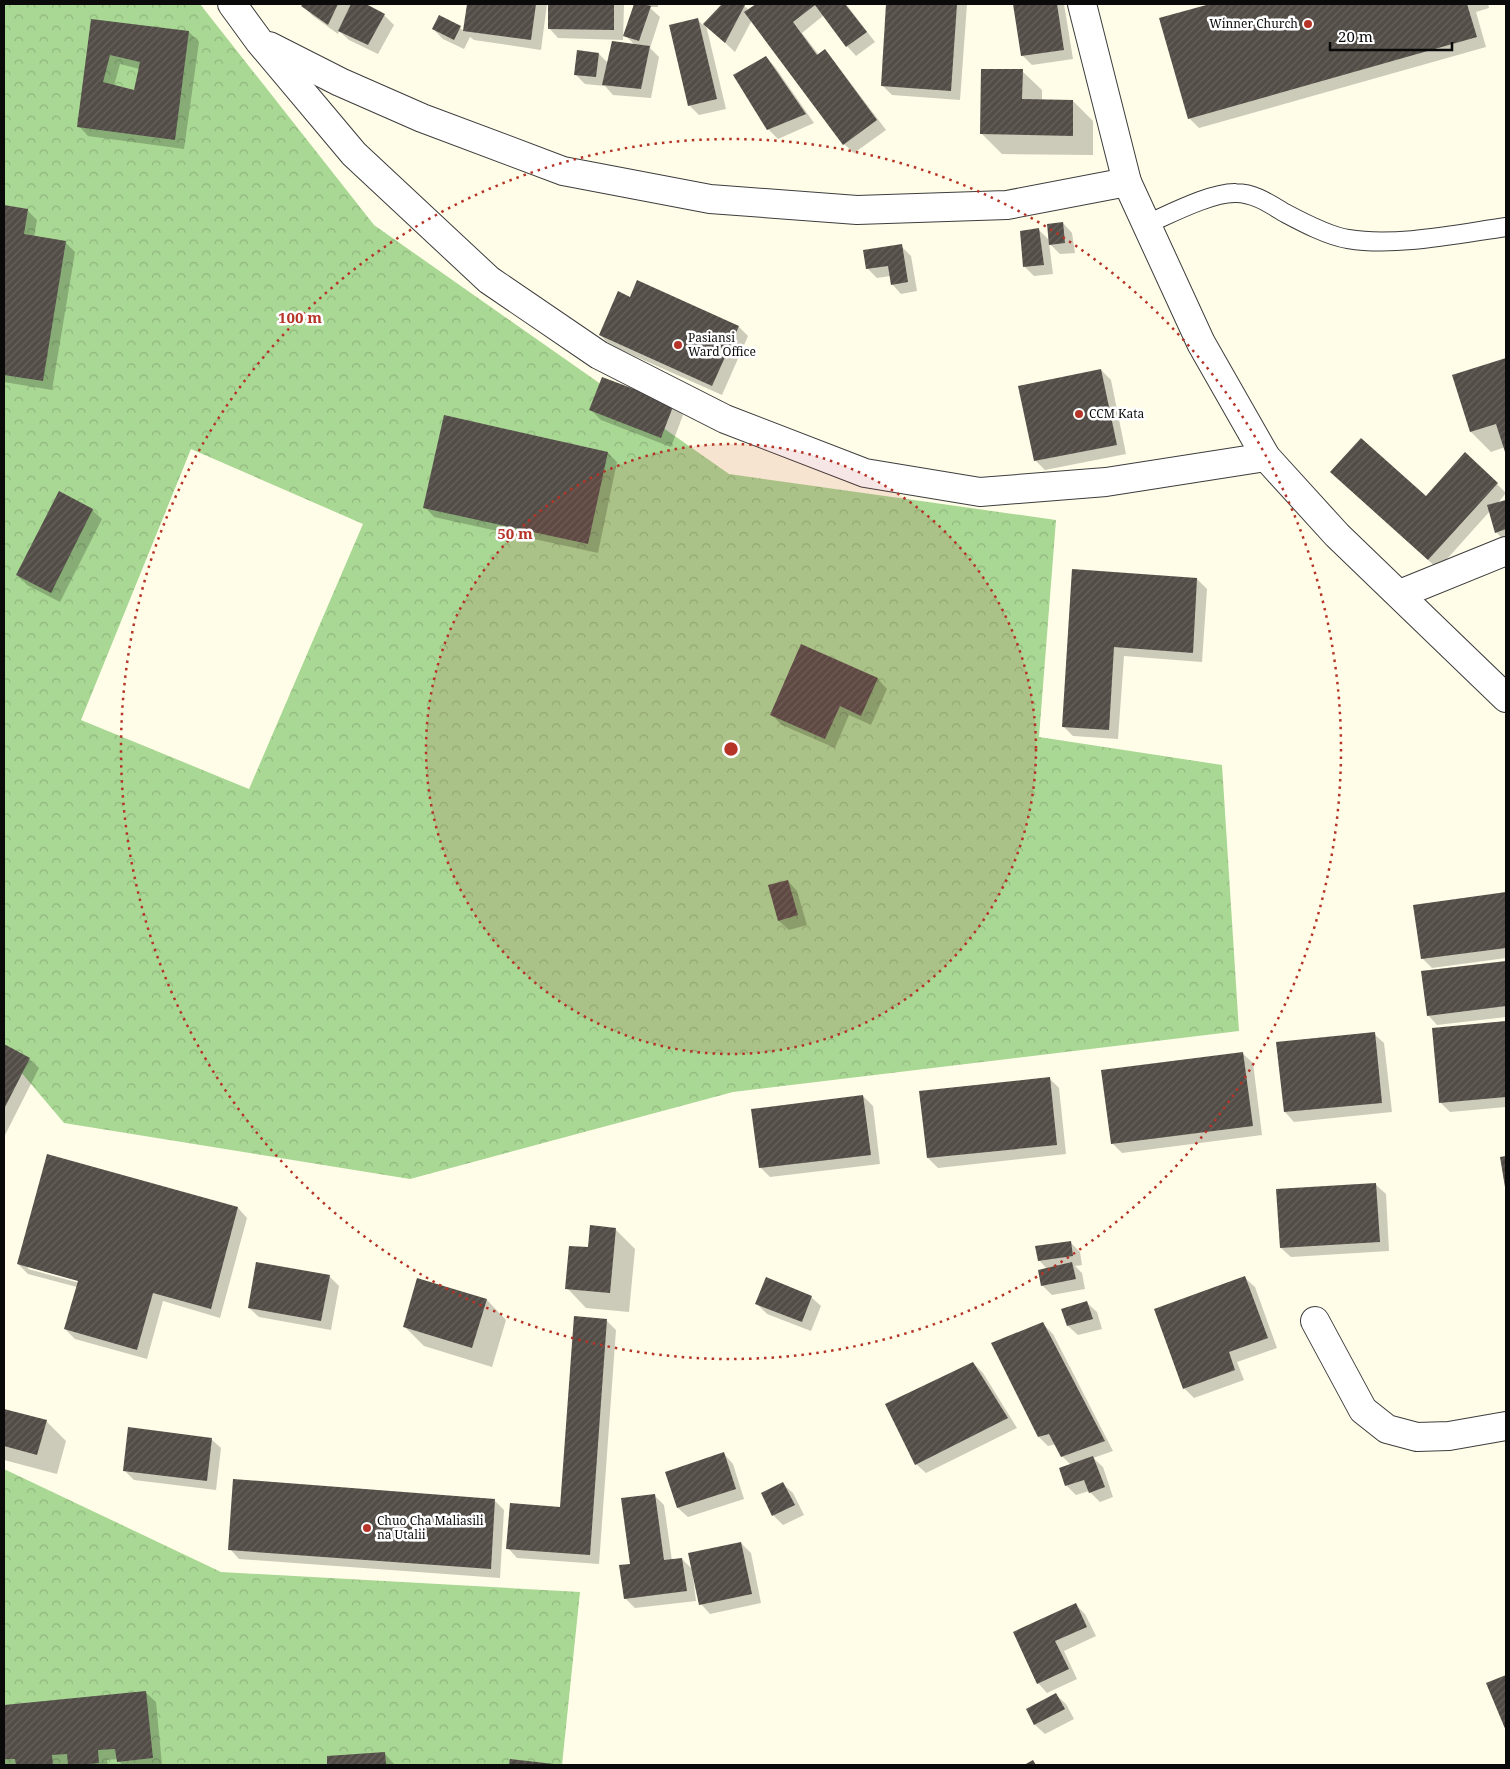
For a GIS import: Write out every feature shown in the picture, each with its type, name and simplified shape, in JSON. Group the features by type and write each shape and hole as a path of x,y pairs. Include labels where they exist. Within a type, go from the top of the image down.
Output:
{"street":[{"path":"232,4 259,41 354,154 489,280 599,355 725,419 865,473 980,492 1106,482 1266,457"},
{"path":"1082,4 1127,182 1201,343 1266,457 1337,536 1400,594 1506,698"},
{"path":"259,41 340,82 422,118 564,171 710,199 857,210 1007,205 1127,182"},
{"path":"1400,594 1506,551"},
{"path":"1314,1321 1364,1410 1387,1429 1416,1437 1449,1436 1506,1426"}],"lane":[{"path":"1147,224 1213,197 1236,193 1256,197 1296,219 1346,239 1377,241 1412,240 1506,227"}],"green space":[{"path":"4,4 200,4 374,225 729,474 1056,520 1039,737 1222,765 1239,1031 733,1092 410,1179 64,1123 4,1052","holes":["191,449 363,524 249,789 81,720"]},
{"path":"4,1469 221,1572 580,1592 562,1765 4,1765"}],"building":[{"path":"303,4 338,4 328,25 301,6"},
{"path":"351,4 366,4 385,14 368,45 338,31"},
{"path":"467,4 536,4 531,40 463,31"},
{"path":"548,4 614,4 614,30 548,29"},
{"path":"634,4 651,6 639,41 623,36"},
{"path":"722,4 745,5 725,43 703,24"},
{"path":"756,4 845,4 867,32 846,47 815,5 793,22 817,55 825,49 877,120 843,145 744,12"},
{"path":"886,4 957,4 951,91 881,86"},
{"path":"1013,4 1057,4 1064,50 1021,56"},
{"path":"1210,4 1467,4 1477,37 1188,119 1159,18"},
{"path":"439,15 461,26 454,40 432,29"},
{"path":"698,18 717,99 688,106 669,25"},
{"path":"91,19 189,31 175,140 77,127","holes":["110,55 140,62 134,90 103,82"]},
{"path":"612,41 650,46 641,89 602,85"},
{"path":"577,50 599,53 596,77 574,75"},
{"path":"766,56 806,114 767,130 733,75"},
{"path":"981,69 1023,69 1022,99 1073,100 1073,136 980,134"},
{"path":"4,205 28,209 24,234 66,241 43,381 4,375"},
{"path":"1063,222 1065,243 1049,245 1047,224"},
{"path":"1039,228 1044,265 1023,267 1020,231"},
{"path":"902,244 908,282 891,285 888,266 866,269 863,250"},
{"name":"Pasiansi Ward Office","path":"637,280 739,326 712,386 599,335 618,291 630,297"},
{"path":"1506,358 1506,455 1496,424 1470,432 1452,375"},
{"path":"1101,369 1117,445 1034,461 1018,386"},
{"path":"602,377 674,404 661,438 589,410"},
{"path":"444,415 608,452 588,544 423,508"},
{"path":"1361,438 1426,496 1465,452 1498,483 1428,560 1330,472"},
{"path":"59,491 93,509 51,593 16,575"},
{"path":"1506,500 1506,529 1495,533 1487,505"},
{"path":"1072,569 1197,578 1193,653 1114,647 1109,730 1062,727"},
{"path":"801,644 878,678 861,716 840,706 825,739 770,715"},
{"path":"788,880 798,915 778,921 768,885"},
{"path":"1506,892 1506,948 1421,959 1413,905"},
{"path":"1506,961 1506,1006 1427,1016 1421,971"},
{"path":"1506,1021 1506,1097 1439,1103 1432,1028"},
{"path":"1375,1032 1382,1103 1284,1112 1276,1042"},
{"path":"4,1044 30,1058 4,1109"},
{"path":"1243,1052 1253,1126 1111,1144 1101,1070"},
{"path":"1050,1077 1057,1145 927,1158 919,1091"},
{"path":"863,1095 871,1155 759,1168 751,1109"},
{"path":"47,1154 238,1207 211,1309 153,1293 137,1350 64,1329 78,1281 17,1264"},
{"path":"1506,1156 1506,1187 1505,1187 1500,1157"},
{"path":"1376,1183 1380,1242 1280,1248 1276,1189"},
{"path":"590,1225 616,1228 610,1293 565,1289 569,1246 588,1247"},
{"path":"1071,1241 1073,1256 1038,1261 1035,1246"},
{"path":"256,1262 330,1275 321,1321 248,1308"},
{"path":"1072,1262 1076,1279 1041,1286 1038,1270"},
{"path":"1245,1276 1268,1338 1229,1352 1235,1370 1183,1389 1154,1309"},
{"path":"766,1277 812,1296 802,1322 755,1304"},
{"path":"417,1278 487,1299 472,1348 403,1327"},
{"path":"1087,1301 1093,1319 1067,1326 1061,1309"},
{"path":"574,1316 607,1319 590,1555 506,1549 510,1503 560,1507"},
{"path":"1043,1322 1105,1441 1061,1457 1049,1434 1038,1437 991,1343"},
{"path":"973,1362 1008,1418 915,1465 885,1404"},
{"path":"4,1409 47,1420 37,1455 4,1446"},
{"path":"128,1427 212,1438 207,1481 123,1471"},
{"path":"724,1452 736,1489 677,1508 665,1472"},
{"path":"1093,1456 1105,1487 1089,1493 1084,1480 1065,1486 1059,1468"},
{"path":"233,1479 495,1499 491,1569 228,1550"},
{"path":"783,1482 795,1505 772,1516 761,1493"},
{"path":"655,1494 664,1560 682,1558 687,1591 624,1599 619,1565 630,1564 621,1498"},
{"path":"741,1542 752,1594 699,1605 688,1553"},
{"path":"1076,1603 1087,1627 1055,1641 1069,1669 1037,1684 1013,1632"},
{"path":"1506,1675 1506,1731 1486,1683"},
{"path":"146,1691 153,1758 117,1762 115,1749 98,1750 99,1763 79,1765 68,1765 67,1754 52,1755 53,1765 16,1765 15,1759 4,1759 4,1705"},
{"path":"1056,1693 1065,1709 1034,1725 1026,1709"},
{"path":"385,1752 386,1765 327,1765 327,1756"},
{"path":"510,1759 554,1764 554,1765 509,1765"},
{"path":"1033,1760 1036,1765 1024,1765"}],"place":[{"name":"Winner Church","path":"1308,24"},
{"name":"Pasiansi Ward Office","path":"678,345"},
{"name":"CCM Kata","path":"1079,414"},
{"name":"Chuo Cha Maliasili na Utalii","path":"367,1528"}]}
